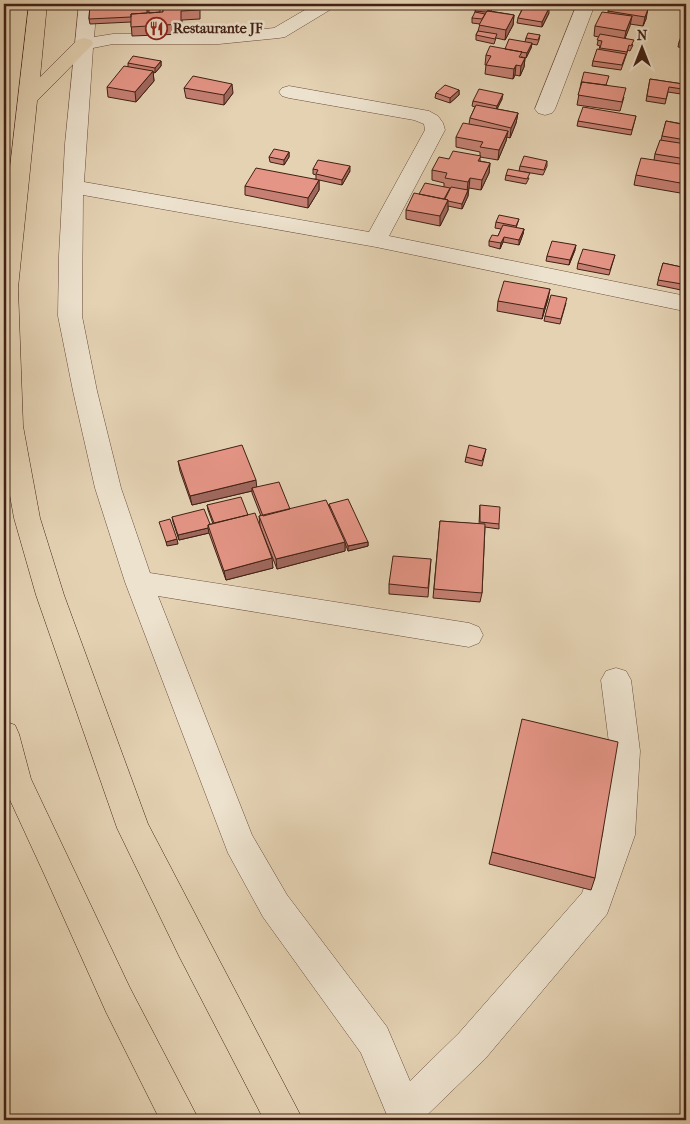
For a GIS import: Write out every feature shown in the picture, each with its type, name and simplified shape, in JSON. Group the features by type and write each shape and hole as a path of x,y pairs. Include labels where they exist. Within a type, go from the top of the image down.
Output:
{"highway":[{"path":"38,4 7,288 10,426 27,518 53,604 133,828 191,944 284,1120"},
{"path":"26,101 84,44"},
{"path":"4,734 10,773 58,867 118,1000 180,1120"}],"street":[{"path":"88,4 75,144 70,256 70,316 85,391 108,488 139,582 239,842 275,906 374,1040 407,1115 472,1046 595,904 619,835 626,751 616,680"},
{"path":"84,44 113,39 219,39 279,33 327,4"},
{"path":"545,109 586,4"},
{"path":"289,92 419,115 432,120 436,124 435,130 376,240"},
{"path":"74,187 376,240 685,304"},
{"path":"139,582 469,634"}],"building":[{"path":"90,4 147,4 147,13 131,14 131,17 89,19"},
{"path":"149,4 160,4 160,12 149,13"},
{"path":"163,4 199,4 199,10 181,11 181,24 131,27 131,14 163,12"},
{"path":"479,4 492,4 486,12 475,11"},
{"path":"525,4 549,8 542,22 518,18"},
{"path":"611,4 644,4 642,8 648,9 645,17 608,11"},
{"path":"487,11 514,15 506,30 479,25"},
{"path":"475,12 485,14 482,19 472,18"},
{"path":"602,12 632,16 626,31 595,26"},
{"path":"478,31 497,34 495,39 476,35"},
{"path":"528,33 540,35 538,40 526,38"},
{"path":"600,34 634,40 631,46 629,45 627,52 600,48 602,41 597,40"},
{"path":"682,34 686,34 686,43 679,42"},
{"path":"509,39 532,43 527,53 505,49"},
{"path":"490,46 522,52 519,57 525,58 521,66 516,65 514,69 486,65 491,56 486,55"},
{"path":"597,49 626,54 622,65 593,61"},
{"path":"133,56 161,61 155,68 128,63"},
{"path":"124,66 153,71 135,92 107,87"},
{"path":"584,72 609,76 606,85 581,83"},
{"path":"193,76 232,84 224,95 184,88"},
{"path":"650,79 683,84 682,89 669,87 666,99 647,96"},
{"path":"582,82 626,88 622,102 578,95"},
{"path":"445,85 459,90 450,98 436,93"},
{"path":"479,89 503,94 497,106 473,101"},
{"path":"476,105 518,113 511,128 470,118"},
{"path":"583,107 636,116 632,130 578,121"},
{"path":"686,109 686,123 683,123"},
{"path":"666,121 686,125 686,140 662,136"},
{"path":"463,123 508,131 499,150 480,147 483,142 456,137"},
{"path":"660,140 686,144 686,159 655,154"},
{"path":"274,149 289,152 284,160 269,157"},
{"path":"453,151 481,156 478,161 490,163 482,180 470,178 468,182 445,178 447,173 432,170 439,157 449,159"},
{"path":"524,156 547,161 544,170 520,166"},
{"path":"641,158 686,165 686,184 636,175"},
{"path":"318,160 350,166 342,180 316,174 318,170 313,169"},
{"path":"256,168 319,180 308,198 245,186"},
{"path":"508,169 530,173 527,179 506,175"},
{"path":"425,183 450,188 444,199 419,194"},
{"path":"451,187 468,190 462,204 445,199"},
{"path":"414,193 448,200 440,216 406,210"},
{"path":"499,215 519,219 516,226 496,222"},
{"path":"503,225 524,229 519,240 504,237 501,243 489,241 492,235 498,236"},
{"path":"552,241 576,245 570,260 547,256"},
{"path":"583,249 615,255 610,270 578,263"},
{"path":"663,263 686,268 682,284 658,280"},
{"path":"504,281 550,289 544,309 498,301"},
{"path":"551,295 567,298 561,319 545,316"},
{"path":"242,445 256,480 190,496 178,461"},
{"path":"469,445 486,449 482,461 466,457"},
{"path":"279,482 290,509 263,516 252,488"},
{"path":"241,497 248,515 214,523 207,505"},
{"path":"348,499 368,542 348,546 329,504"},
{"path":"326,500 345,542 276,559 259,516"},
{"path":"480,505 500,507 499,524 480,522"},
{"path":"204,509 210,524 208,528 178,535 172,517"},
{"path":"255,513 272,558 224,571 208,525"},
{"path":"170,519 177,539 166,542 159,522"},
{"path":"440,521 485,524 482,593 434,589"},
{"path":"393,556 431,559 428,588 389,584"},
{"path":"522,719 618,742 595,878 492,852"}],"place":[{"name":"Restaurante JF","path":"157,28"}]}
